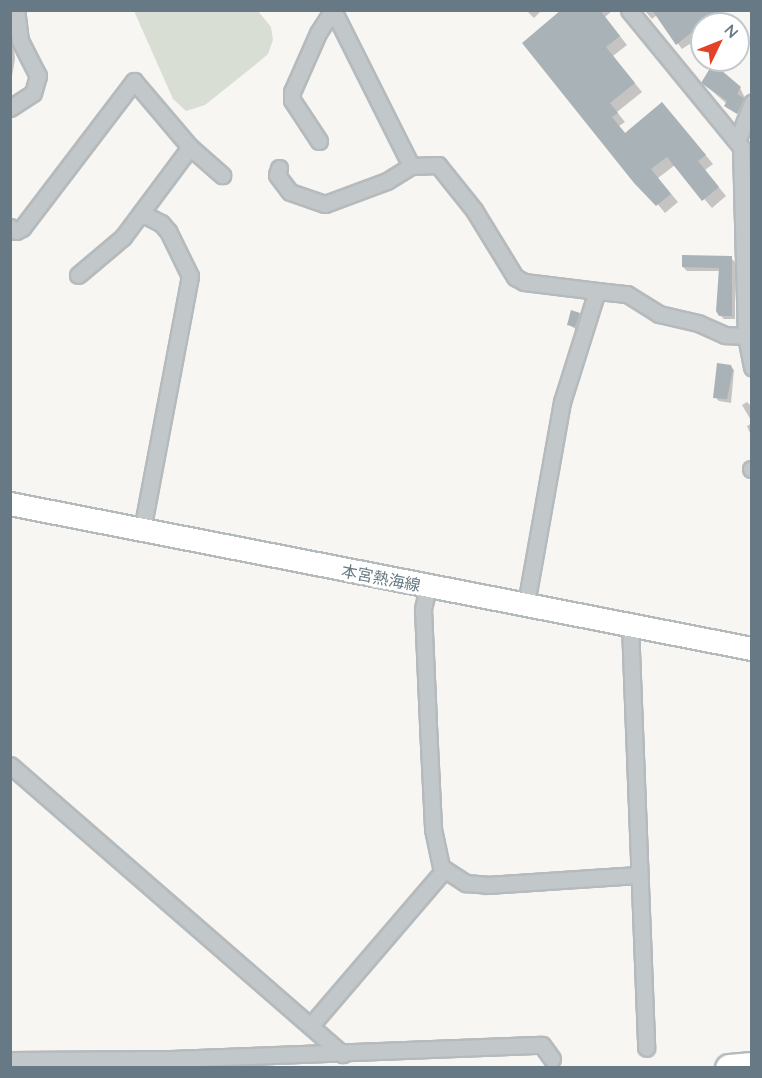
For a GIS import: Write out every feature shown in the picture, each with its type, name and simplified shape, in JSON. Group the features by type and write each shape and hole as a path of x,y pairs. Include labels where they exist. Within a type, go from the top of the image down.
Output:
{"highway":[{"path":"729,1068 752,1066"}],"main road":[{"name":"本宮熱海線","path":"10,504 752,649"}],"street":[{"path":"10,108 33,93 38,76 20,41 16,10"},
{"path":"319,141 292,100 292,92 318,33 333,10"},
{"path":"333,10 411,166"},
{"path":"628,10 738,139 744,170 746,336 752,367"},
{"path":"10,227 16,231 22,228 134,81 190,147 222,175"},
{"path":"738,139 752,103"},
{"path":"78,275 115,246 190,147"},
{"path":"279,168 277,175 290,192 325,204 387,181 411,166 438,165 474,210 519,280 627,294 659,314 698,323 725,335 746,336"},
{"path":"141,213 161,223 168,231 190,276 142,530"},
{"path":"526,604 562,402 597,291"},
{"path":"428,587 423,609 433,830 443,871 466,883 487,885 638,875"},
{"path":"630,625 646,1048"},
{"path":"10,765 312,1024 343,1054"},
{"path":"312,1024 443,871"},
{"path":"10,1060 343,1054 542,1045 552,1059"}],"shaded area":[{"path":"134,11 258,11 271,27 273,40 268,54 255,65 205,105 186,111 173,99"}],"building":[{"path":"561,10 600,10 620,36 606,47 635,83 610,103 618,113 612,117 625,133 662,102 706,155 698,161 719,187 702,201 667,157 651,169 671,194 656,206 634,183 522,43"},
{"path":"652,10 718,10 720,12 690,12 690,34 676,45"},
{"path":"708,72 723,72 741,87 737,94 744,98 737,114 724,106 727,101 701,83"},
{"path":"682,255 732,256 732,316 719,316 716,311 719,268 682,267"},
{"path":"571,310 580,313 575,327 567,325"},
{"path":"717,363 731,365 733,370 727,399 713,398"}]}
